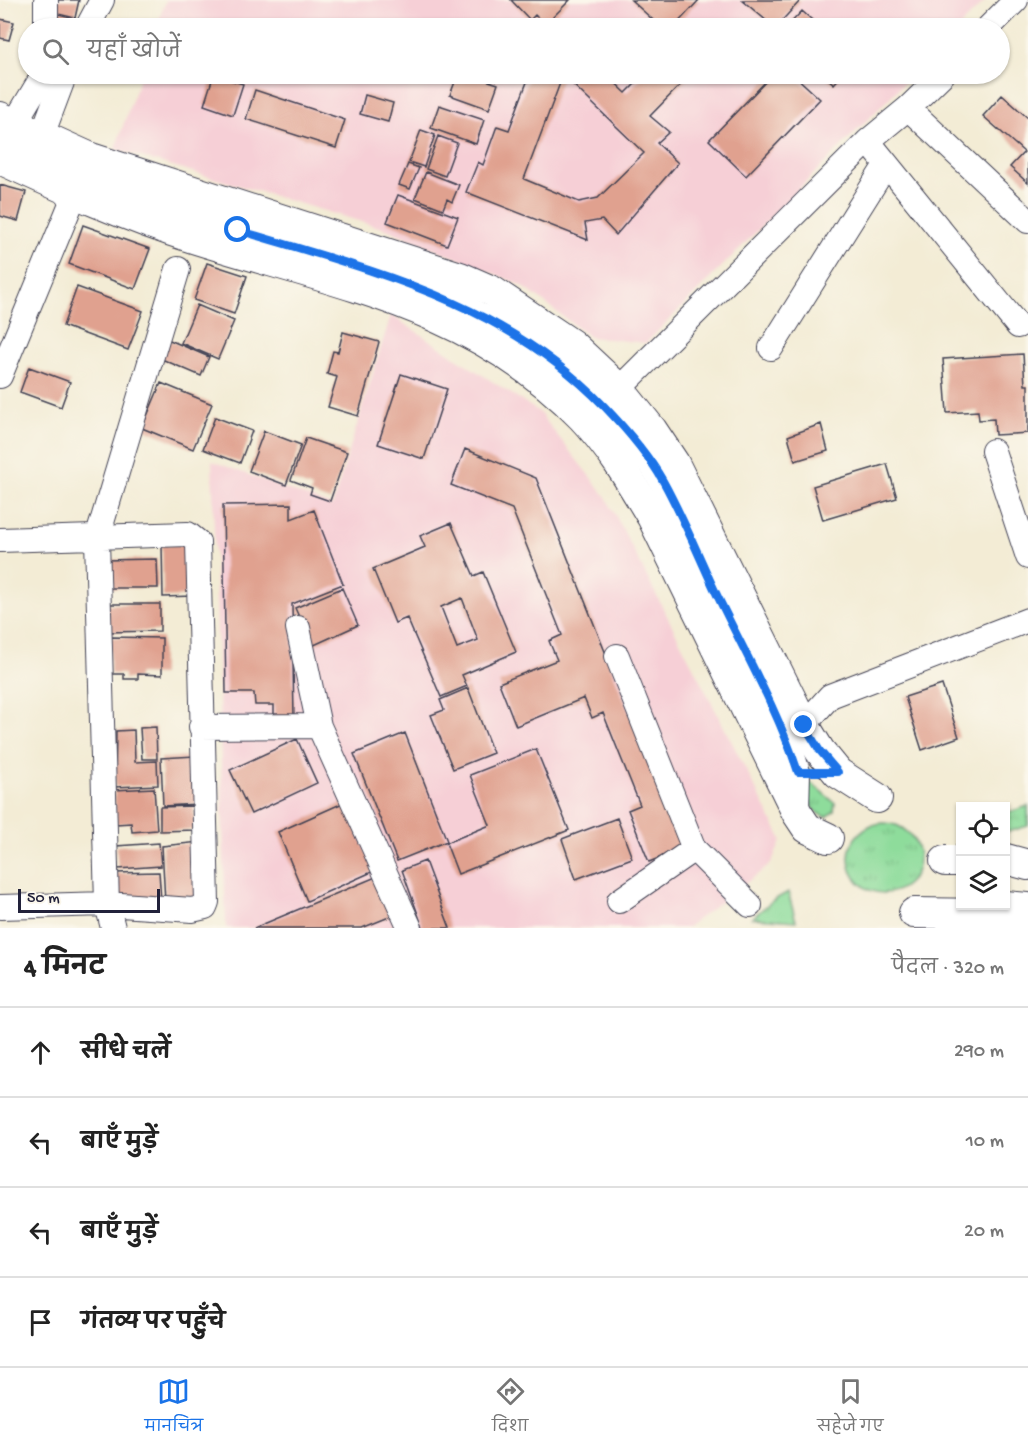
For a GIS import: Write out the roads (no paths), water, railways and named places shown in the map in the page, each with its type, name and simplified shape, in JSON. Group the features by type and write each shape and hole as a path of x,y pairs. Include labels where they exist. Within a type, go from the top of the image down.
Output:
{"main road":[{"path":"4,128 41,138 91,158 481,286 527,312 571,344 619,389 674,463 804,725 820,751 838,772 877,798"},
{"path":"0,159 75,194 190,237 422,310 486,340 546,383 583,418 628,476 657,527 796,813 807,828 828,838"},
{"path":"1010,861 1028,866"},
{"path":"914,913 957,910"},
{"path":"977,910 1028,921"}],"street":[{"path":"45,18 46,0"},
{"path":"92,18 102,0"},
{"path":"998,18 1016,0"},
{"path":"37,84 4,128 83,177 238,230 409,282 469,308 518,334 553,359 615,418 662,479 773,711 798,772 796,813"},
{"path":"41,138 61,84"},
{"path":"619,389 868,141 908,108 932,84"},
{"path":"908,108 1028,221"},
{"path":"868,141 1018,326"},
{"path":"771,348 886,165"},
{"path":"0,376 75,194"},
{"path":"113,928 107,904 97,539 178,269"},
{"path":"993,451 1028,557"},
{"path":"0,540 97,539 188,534 198,542 205,908 107,904 0,908"},
{"path":"804,725 830,696 1028,620"},
{"path":"298,628 319,726 410,928"},
{"path":"617,657 694,849 750,905"},
{"path":"201,727 319,726"},
{"path":"798,772 838,772"},
{"path":"619,900 694,849"},
{"path":"1010,868 1028,880"},
{"path":"1010,903 1028,905"}]}
